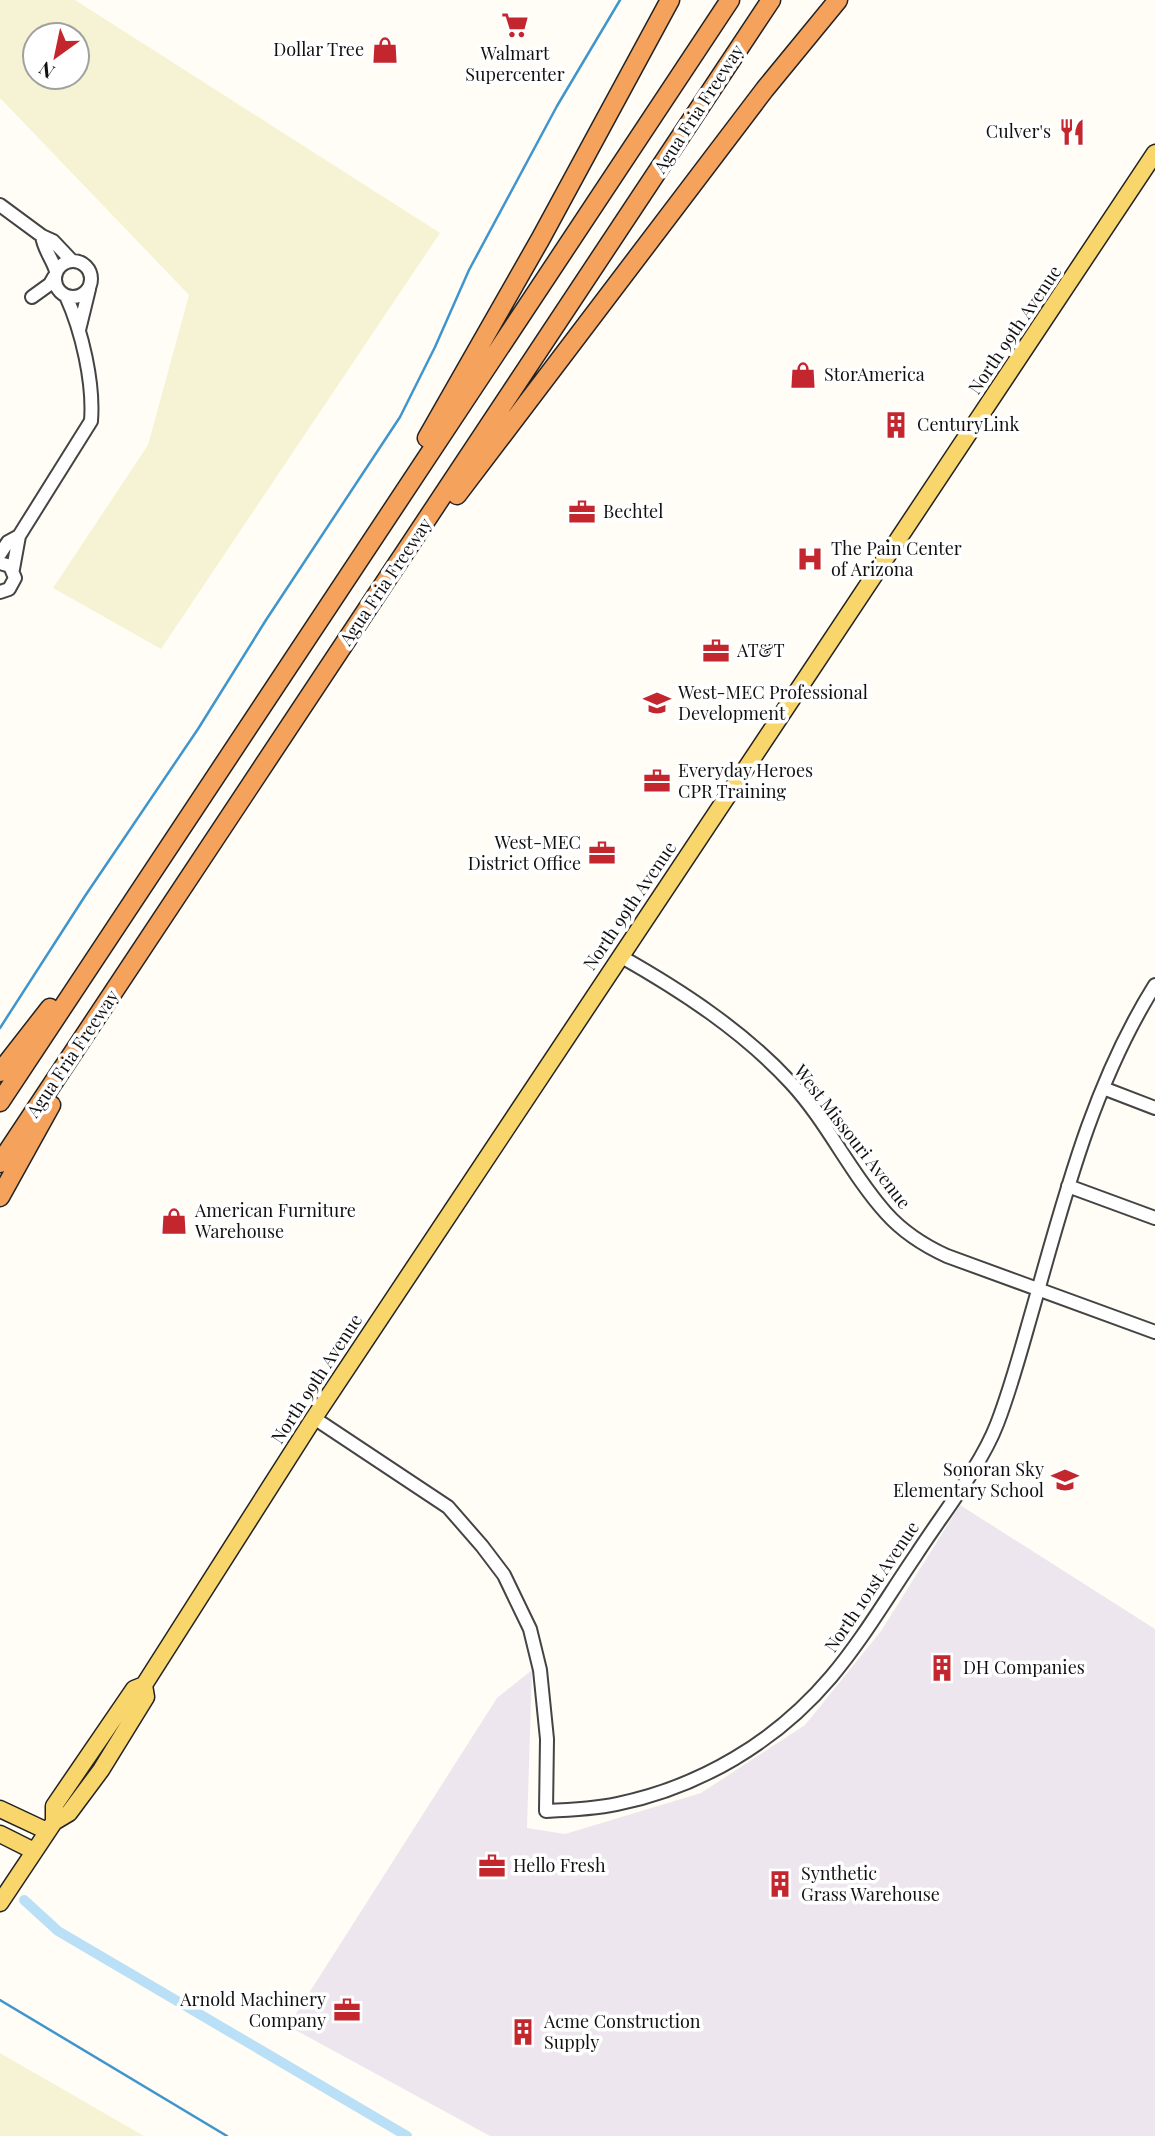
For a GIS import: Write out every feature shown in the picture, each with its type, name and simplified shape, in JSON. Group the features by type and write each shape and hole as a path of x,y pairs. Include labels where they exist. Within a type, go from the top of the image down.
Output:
{"highway":[{"path":"356,562 393,493 460,382 536,247 670,0"},
{"name":"Agua Fria Freeway","path":"0,1102 730,0"},
{"name":"Agua Fria Freeway","path":"0,1163 771,0"},
{"path":"385,581 439,519 742,119 838,0"},
{"path":"0,1072 106,941"},
{"path":"0,1197 54,1101 85,1054 136,959"}],"main road":[{"name":"North 99th Avenue","path":"6,1894 50,1826 54,1806 134,1689 144,1685 314,1418 1155,153"},
{"path":"0,1809 50,1826"},
{"path":"0,1834 34,1851"}],"street":[{"path":"0,205 53,241 71,260 82,263 90,272 89,289 79,330"},
{"path":"0,592 12,586 15,578 13,569 19,536 91,421 92,403 79,330 63,294 55,284 53,262 44,248 42,236"},
{"path":"71,260 65,262 50,284 33,297 63,294 80,296 89,289"},
{"path":"0,554 8,542 19,536"},
{"path":"0,563 13,569"},
{"name":"West Missouri Avenue","path":"620,956 713,1015 758,1050 807,1102 882,1208 904,1230 947,1256 1155,1332"},
{"name":"North 101st Avenue","path":"314,1418 448,1507 504,1574 526,1619 540,1670 547,1739 546,1811 592,1808 629,1801 704,1775 755,1746 808,1702 832,1676 863,1634 988,1444 998,1422 1068,1186 1102,1088 1126,1036 1154,990"},
{"path":"1102,1088 1155,1108"},
{"path":"1068,1186 1155,1218"}],"shaded area":[{"path":"0,0 75,0 440,233 161,649 53,588 148,445 189,295 0,98"},
{"path":"960,1505 1155,1629 1155,2136 490,2136 288,2026 497,1698 532,1670 527,1828 565,1834 701,1793 805,1725 881,1631"},
{"path":"0,2053 144,2136 0,2136"}],"waterway":[{"path":"0,1028 400,417 469,270 557,106 620,0"},
{"path":"24,1900 58,1931 407,2136"},
{"path":"0,2000 227,2136"}],"place":[{"name":"Walmart Supercenter","path":"515,25"},
{"name":"Dollar Tree","path":"385,50"},
{"name":"Culver's","path":"1072,132"},
{"name":"StorAmerica","path":"803,375"},
{"name":"CenturyLink","path":"896,425"},
{"name":"Bechtel","path":"582,512"},
{"name":"The Pain Center of Arizona","path":"810,559"},
{"name":"AT&T","path":"716,651"},
{"name":"West-MEC Professional Development","path":"657,703"},
{"name":"Everyday Heroes CPR Training","path":"657,781"},
{"name":"West-MEC District Office","path":"602,853"},
{"name":"American Furniture Warehouse","path":"174,1221"},
{"name":"Sonoran Sky Elementary School","path":"1065,1480"},
{"name":"DH Companies","path":"942,1668"},
{"name":"Hello Fresh","path":"492,1866"},
{"name":"Synthetic Grass Warehouse","path":"780,1884"},
{"name":"Arnold Machinery Company","path":"347,2010"},
{"name":"Acme Construction Supply","path":"523,2032"}]}
